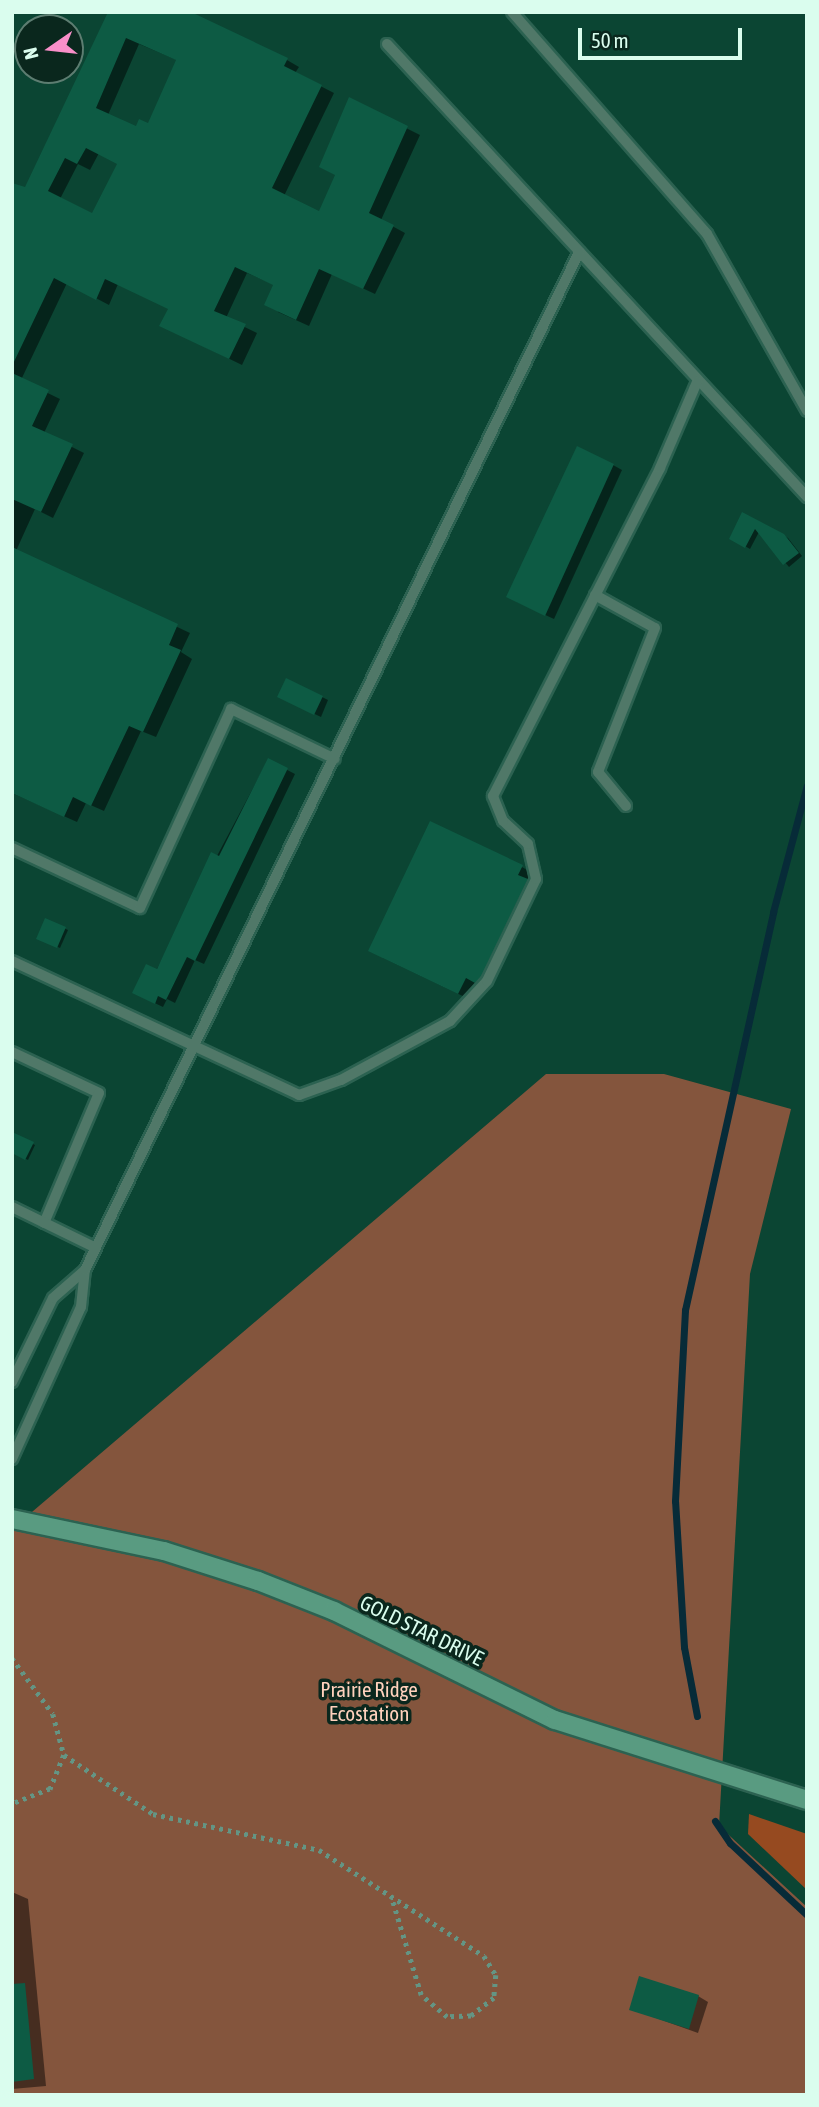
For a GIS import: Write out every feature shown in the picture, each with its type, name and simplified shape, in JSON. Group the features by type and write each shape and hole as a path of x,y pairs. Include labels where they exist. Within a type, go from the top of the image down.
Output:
{"street":[{"name":"GOLD STAR DRIVE","path":"12,1519 164,1551 258,1581 345,1617 555,1720 807,1800"}],"lane":[{"path":"512,12 707,233 807,411"},
{"path":"387,44 697,382 807,497"},
{"path":"12,1459 81,1307 85,1270 195,1050 579,253"},
{"path":"12,961 195,1050 299,1095 341,1080 450,1021 487,981 536,879 528,844 503,821 493,796 660,468 697,382"},
{"path":"595,595 654,628 598,772 626,806"},
{"path":"12,848 140,908 231,709 335,759"},
{"path":"12,1052 99,1093 44,1223"},
{"path":"12,1207 96,1248"},
{"path":"12,1382 52,1298 85,1270"}],"path":[{"path":"12,1658 53,1714 64,1755 50,1789 12,1804"},
{"path":"64,1755 153,1814 319,1850 391,1896 484,1956 496,1975 494,1998 471,2016 447,2017 421,1995 391,1896"}],"green space":[{"name":"Prairie Ridge Ecostation","path":"546,1074 664,1074 791,1109 750,1274 719,1826 807,1907 807,2095 12,2095 12,1529"}],"shaded area":[{"path":"749,1814 807,1834 807,1890 748,1834"}],"building":[{"path":"108,12 191,12 288,58 284,66 322,85 272,188 319,211 335,175 319,167 349,97 408,126 369,213 394,225 363,289 319,269 296,320 264,305 273,285 235,267 214,311 246,324 229,359 159,326 168,309 105,279 96,300 54,278 12,366 12,183 25,187 74,84 84,84 84,63","holes":["126,38 176,60 148,123 139,119 136,126 96,108","86,148 117,164 92,213 48,191 65,158 77,164"]},
{"path":"12,373 49,390 32,426 73,444 41,512 12,499"},
{"path":"577,446 614,464 545,616 506,597"},
{"path":"742,512 784,534 799,553 783,565 755,529 745,548 729,539"},
{"path":"12,547 178,624 169,645 181,650 143,732 129,726 91,806 73,797 64,817 12,793"},
{"path":"286,678 323,696 314,715 277,697"},
{"path":"268,758 288,768 195,961 187,957 166,1000 158,996 155,1004 132,993 146,964 157,969 211,852 219,856"},
{"path":"430,821 523,865 518,875 528,879 481,977 475,983 466,978 458,994 368,951"},
{"path":"45,918 66,927 57,948 36,939"},
{"path":"12,1132 34,1142 25,1160 12,1153"},
{"path":"639,1976 699,1995 689,2029 629,2010"},
{"path":"25,1983 34,2079 12,2082 12,1984"}],"waterway":[{"path":"697,1716 684,1647 675,1501 685,1310 773,912 807,785"},
{"path":"715,1821 730,1843 807,1915"}]}
